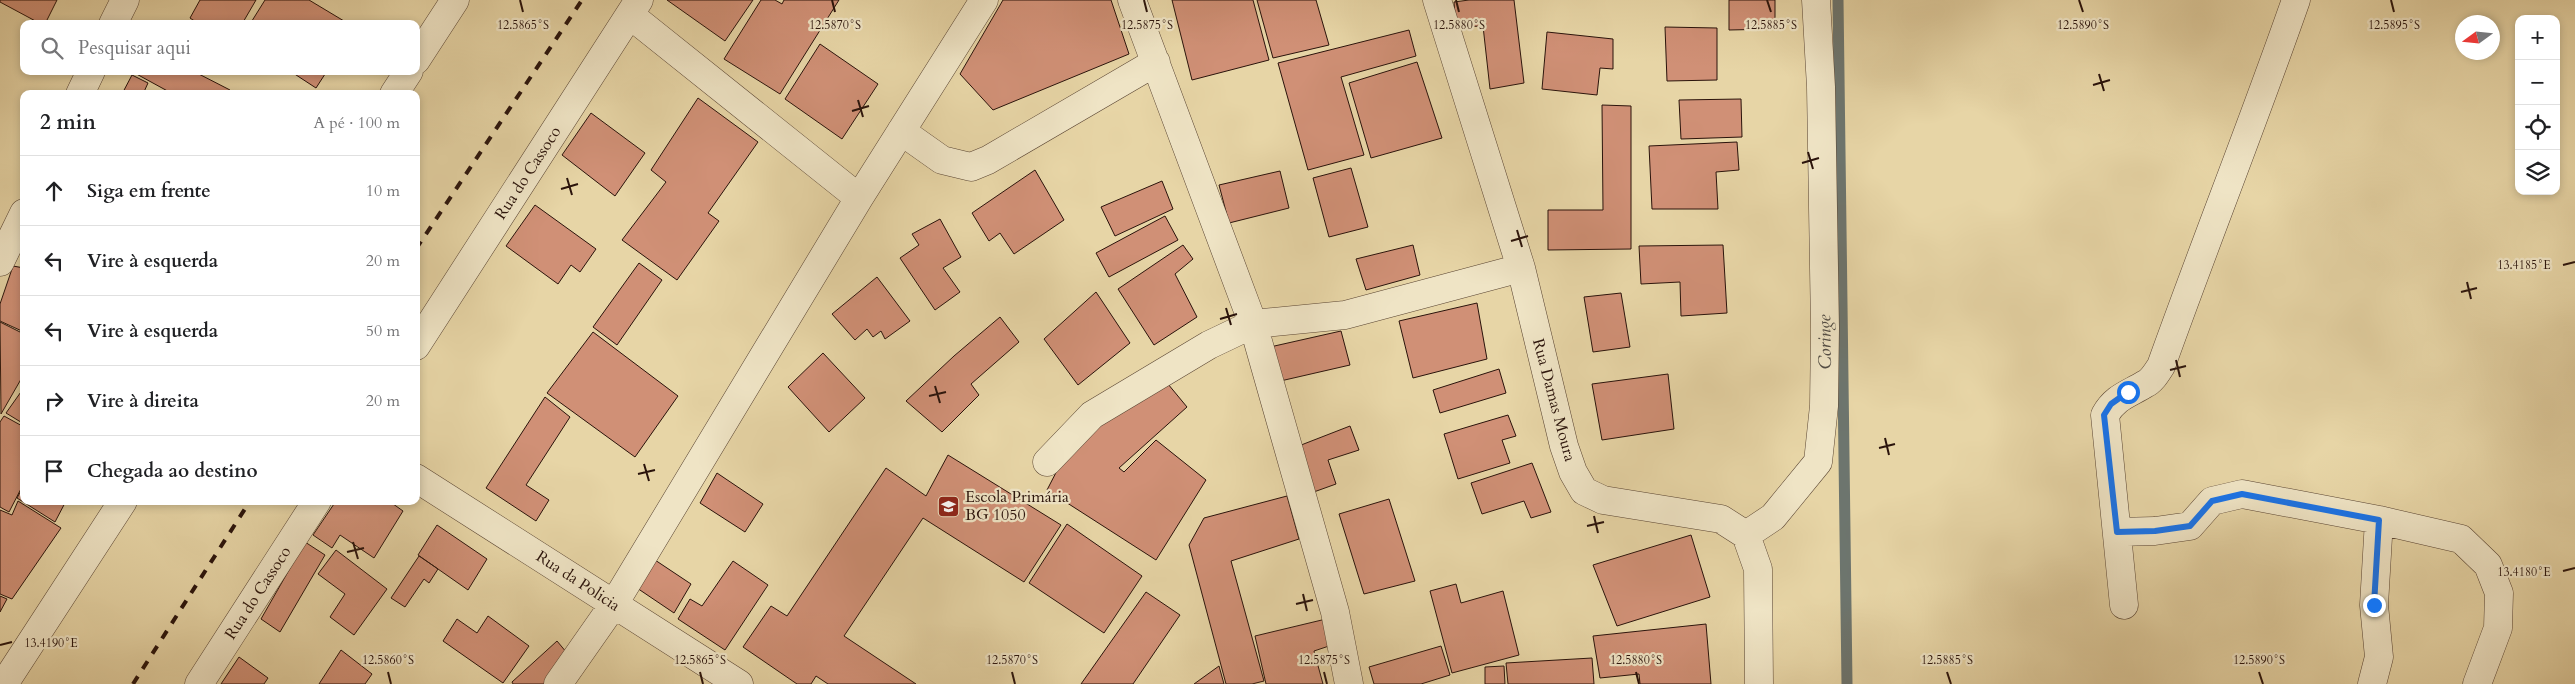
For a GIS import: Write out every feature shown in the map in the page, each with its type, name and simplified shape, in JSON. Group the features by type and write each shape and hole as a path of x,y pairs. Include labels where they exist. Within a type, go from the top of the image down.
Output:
{"street":[{"path":"115,20 124,0"},
{"path":"420,54 455,0"},
{"path":"558,684 614,604 858,198 984,0"},
{"path":"1132,0 1253,324 1335,612 1349,684"},
{"name":"Rua Damas Moura","path":"1437,0 1521,268 1564,446 1573,472 1584,491 1603,500 1721,520 1746,535"},
{"path":"1760,684 1758,569 1746,535 1773,516 1818,462 1824,406 1825,328 1820,86 1816,0"},
{"path":"2124,605 2104,415 2111,404 2128,392 2147,384 2161,366 2208,234 2250,130 2296,0"},
{"path":"635,7 858,198"},
{"name":"Rua do Cassoco","path":"420,340 635,7"},
{"path":"901,131 942,160 970,167 988,160 1156,62"},
{"path":"82,90 89,75"},
{"path":"397,90 406,75"},
{"path":"0,262 15,232"},
{"path":"1047,462 1092,415 1208,345 1253,324 1345,315 1521,268"},
{"name":"Rua da Policia","path":"420,481 739,684"},
{"path":"2117,532 2155,531 2190,526 2212,501 2242,494 2379,520 2461,539 2488,565 2499,593 2498,628 2477,684"},
{"path":"4,684 120,505"},
{"name":"Rua do Cassoco","path":"199,684 314,505"},
{"path":"2372,684 2379,657 2374,605 2379,520"}],"building":[{"path":"0,0 57,0 47,20 34,20 0,2"},
{"path":"200,0 256,0 244,20 193,20 190,18"},
{"path":"265,0 309,0 342,20 252,20"},
{"path":"667,0 753,0 725,41"},
{"path":"761,0 775,0 782,4 784,0 839,0 780,94 724,59"},
{"path":"1003,0 1111,0 1129,54 993,110 960,74"},
{"path":"1172,0 1253,0 1269,60 1192,80"},
{"path":"1257,0 1316,0 1329,45 1273,58"},
{"path":"1514,0 1524,83 1490,89 1483,26 1456,27 1454,2"},
{"path":"1729,0 1775,0 1775,29 1729,30"},
{"path":"1665,27 1717,28 1717,80 1667,81"},
{"path":"1409,30 1416,56 1341,77 1364,155 1308,170 1278,63"},
{"path":"1547,32 1613,39 1613,69 1600,68 1597,95 1542,89"},
{"path":"820,44 878,84 842,139 785,99"},
{"path":"1417,62 1442,138 1371,158 1349,83"},
{"path":"132,75 148,83 145,90 124,90"},
{"path":"138,75 201,75 230,90 166,90"},
{"path":"296,75 324,75 316,88"},
{"path":"698,98 758,142 708,213 719,221 677,280 622,240 666,182 651,170"},
{"path":"1741,99 1742,137 1681,139 1679,100"},
{"path":"1602,105 1631,106 1631,249 1548,250 1548,210 1603,210"},
{"path":"591,113 645,153 615,196 562,155"},
{"path":"1737,142 1739,170 1716,172 1718,209 1652,209 1649,146"},
{"path":"1351,168 1368,227 1329,237 1313,178"},
{"path":"1035,170 1064,220 1014,254 1000,233 989,241 972,213"},
{"path":"1280,171 1289,208 1229,223 1219,185"},
{"path":"1162,181 1173,209 1115,236 1101,207"},
{"path":"535,205 596,249 580,272 571,265 558,284 506,246"},
{"path":"1165,216 1178,240 1109,277 1096,253"},
{"path":"940,219 961,257 943,268 960,292 935,310 900,258 919,245 912,234"},
{"path":"1183,245 1193,259 1175,274 1197,317 1154,345 1118,289"},
{"path":"1413,245 1420,275 1366,290 1356,259"},
{"path":"1723,245 1727,313 1681,316 1680,282 1641,284 1639,246"},
{"path":"639,263 662,280 617,345 593,327"},
{"path":"13,266 20,267 20,330 0,321 0,304"},
{"path":"877,277 910,321 885,339 881,331 873,337 867,329 855,340 832,314"},
{"path":"1096,292 1130,343 1078,385 1044,339"},
{"path":"1621,293 1630,347 1593,352 1584,297"},
{"path":"1477,303 1487,359 1413,378 1399,321"},
{"path":"1000,317 1019,342 971,384 979,395 942,432 906,401 954,356"},
{"path":"0,322 20,332 20,381 1,414"},
{"path":"1341,331 1350,365 1276,382 1270,347"},
{"path":"593,332 678,396 635,457 547,393"},
{"path":"823,353 865,398 829,432 788,387"},
{"path":"1499,369 1506,393 1440,413 1433,390"},
{"path":"1668,374 1674,429 1602,440 1592,384"},
{"path":"1163,378 1187,407 1119,468 1124,472 1156,440 1206,480 1156,560 1047,490 1063,459 1083,436"},
{"path":"20,393 20,422 6,413"},
{"path":"545,397 570,417 526,485 549,500 536,521 486,488"},
{"path":"1508,415 1516,436 1502,440 1510,463 1458,479 1444,434"},
{"path":"4,416 20,425 20,491 9,512 0,507 0,422"},
{"path":"1350,426 1359,450 1328,460 1336,484 1311,493 1296,447"},
{"path":"948,455 1061,525 1024,582 923,518 844,636 916,684 828,684 816,676 811,684 797,684 743,647 771,606 787,616 886,468 926,496"},
{"path":"1532,463 1551,512 1531,518 1524,501 1482,514 1471,483"},
{"path":"717,473 763,504 745,532 700,503"},
{"path":"1287,496 1299,539 1231,561 1264,681 1252,684 1226,684 1189,545 1204,518"},
{"path":"1389,499 1415,581 1364,594 1339,514"},
{"path":"18,501 20,505 24,505 61,528 12,599 0,594 0,510 12,515"},
{"path":"28,505 64,505 55,522"},
{"path":"333,505 395,505 403,511 374,558 340,535 332,548 313,535"},
{"path":"1067,524 1142,576 1104,633 1029,583"},
{"path":"437,525 487,559 468,590 418,555"},
{"path":"1691,535 1710,597 1617,626 1593,565"},
{"path":"305,542 325,555 280,632 261,619"},
{"path":"336,550 387,589 354,635 330,617 345,594 318,574"},
{"path":"419,556 438,569 429,583 424,579 405,607 391,598"},
{"path":"652,558 691,584 674,613 634,586"},
{"path":"733,561 768,585 725,650 678,619 690,599 702,606"},
{"path":"1456,584 1461,603 1503,591 1519,655 1452,673 1430,591"},
{"path":"1146,592 1180,615 1133,684 1081,684"},
{"path":"0,596 7,599 0,612"},
{"path":"488,616 529,646 503,683 443,641 457,619 477,633"},
{"path":"1326,619 1335,644 1314,651 1323,684 1266,684 1255,636"},
{"path":"1706,624 1711,684 1640,684 1639,674 1600,678 1593,636"},
{"path":"557,641 572,659 546,684 513,684 512,682"},
{"path":"1441,646 1450,675 1421,684 1374,684 1369,667"},
{"path":"341,650 372,674 365,684 319,684"},
{"path":"239,657 268,678 264,684 221,684"},
{"path":"1592,658 1594,684 1508,684 1506,663"},
{"path":"1219,666 1224,684 1194,684"},
{"path":"1504,666 1505,684 1485,684 1485,667"}],"waterway":[{"name":"Coringe","path":"1838,0 1847,684"}],"railway":[{"path":"420,243 582,0"},
{"path":"133,684 247,505"}],"place":[{"name":"Escola Primária BG 1050","path":"949,506"}],"route":[{"path":"2128,392 2111,404 2104,415 2117,532 2155,531 2190,526 2212,501 2242,494 2379,520 2374,605"}]}
